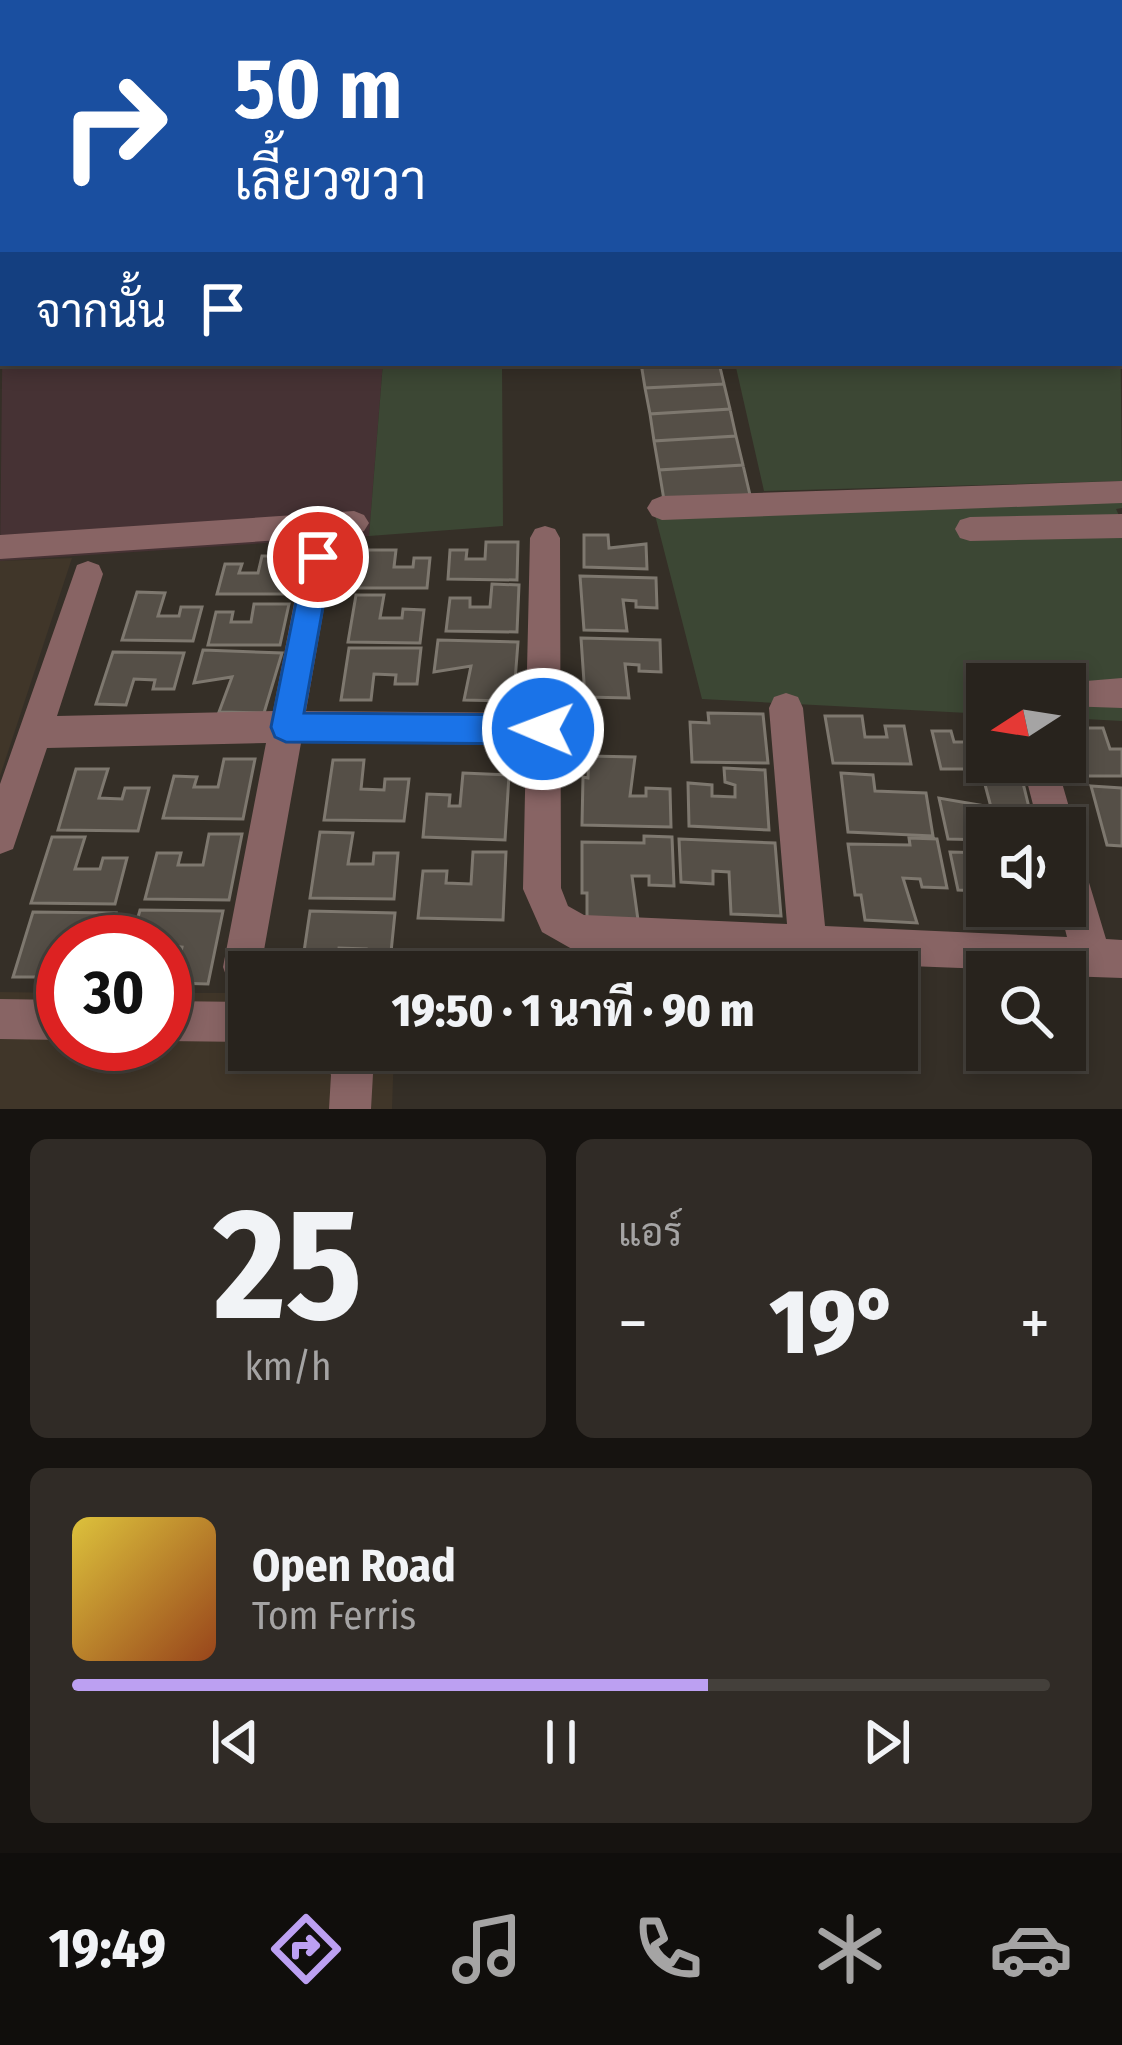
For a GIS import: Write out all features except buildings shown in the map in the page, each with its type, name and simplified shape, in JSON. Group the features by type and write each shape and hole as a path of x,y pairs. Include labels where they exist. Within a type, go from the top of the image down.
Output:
{"street":[{"path":"662,508 1122,492"},
{"path":"0,547 354,523"},
{"path":"970,529 1122,526"},
{"path":"545,538 542,889 555,919 579,934 1107,958 1086,908"},
{"path":"245,951 318,557"},
{"path":"0,836 88,574"},
{"path":"1086,694 1122,693"},
{"path":"786,708 808,944"},
{"path":"34,732 543,729"},
{"path":"0,1019 36,1020"},
{"path":"192,1021 228,1022"},
{"path":"350,1109 351,1071"}],"shaded area":[{"path":"2,366 383,366 369,536 0,561"},
{"path":"72,558 0,776 0,561"},
{"path":"0,992 36,993 36,1071 192,1071 192,993 228,993 228,1071 393,1071 392,1109 0,1109"}],"green space":[{"path":"383,366 502,366 503,526 369,536"},
{"path":"736,366 1121,366 1122,481 764,491"},
{"path":"1122,495 1122,508 1116,509 1122,522 1122,721 1086,719 1086,663 966,663 966,713 702,699 655,515"}],"route":[{"path":"318,557 286,727 543,729"}]}
